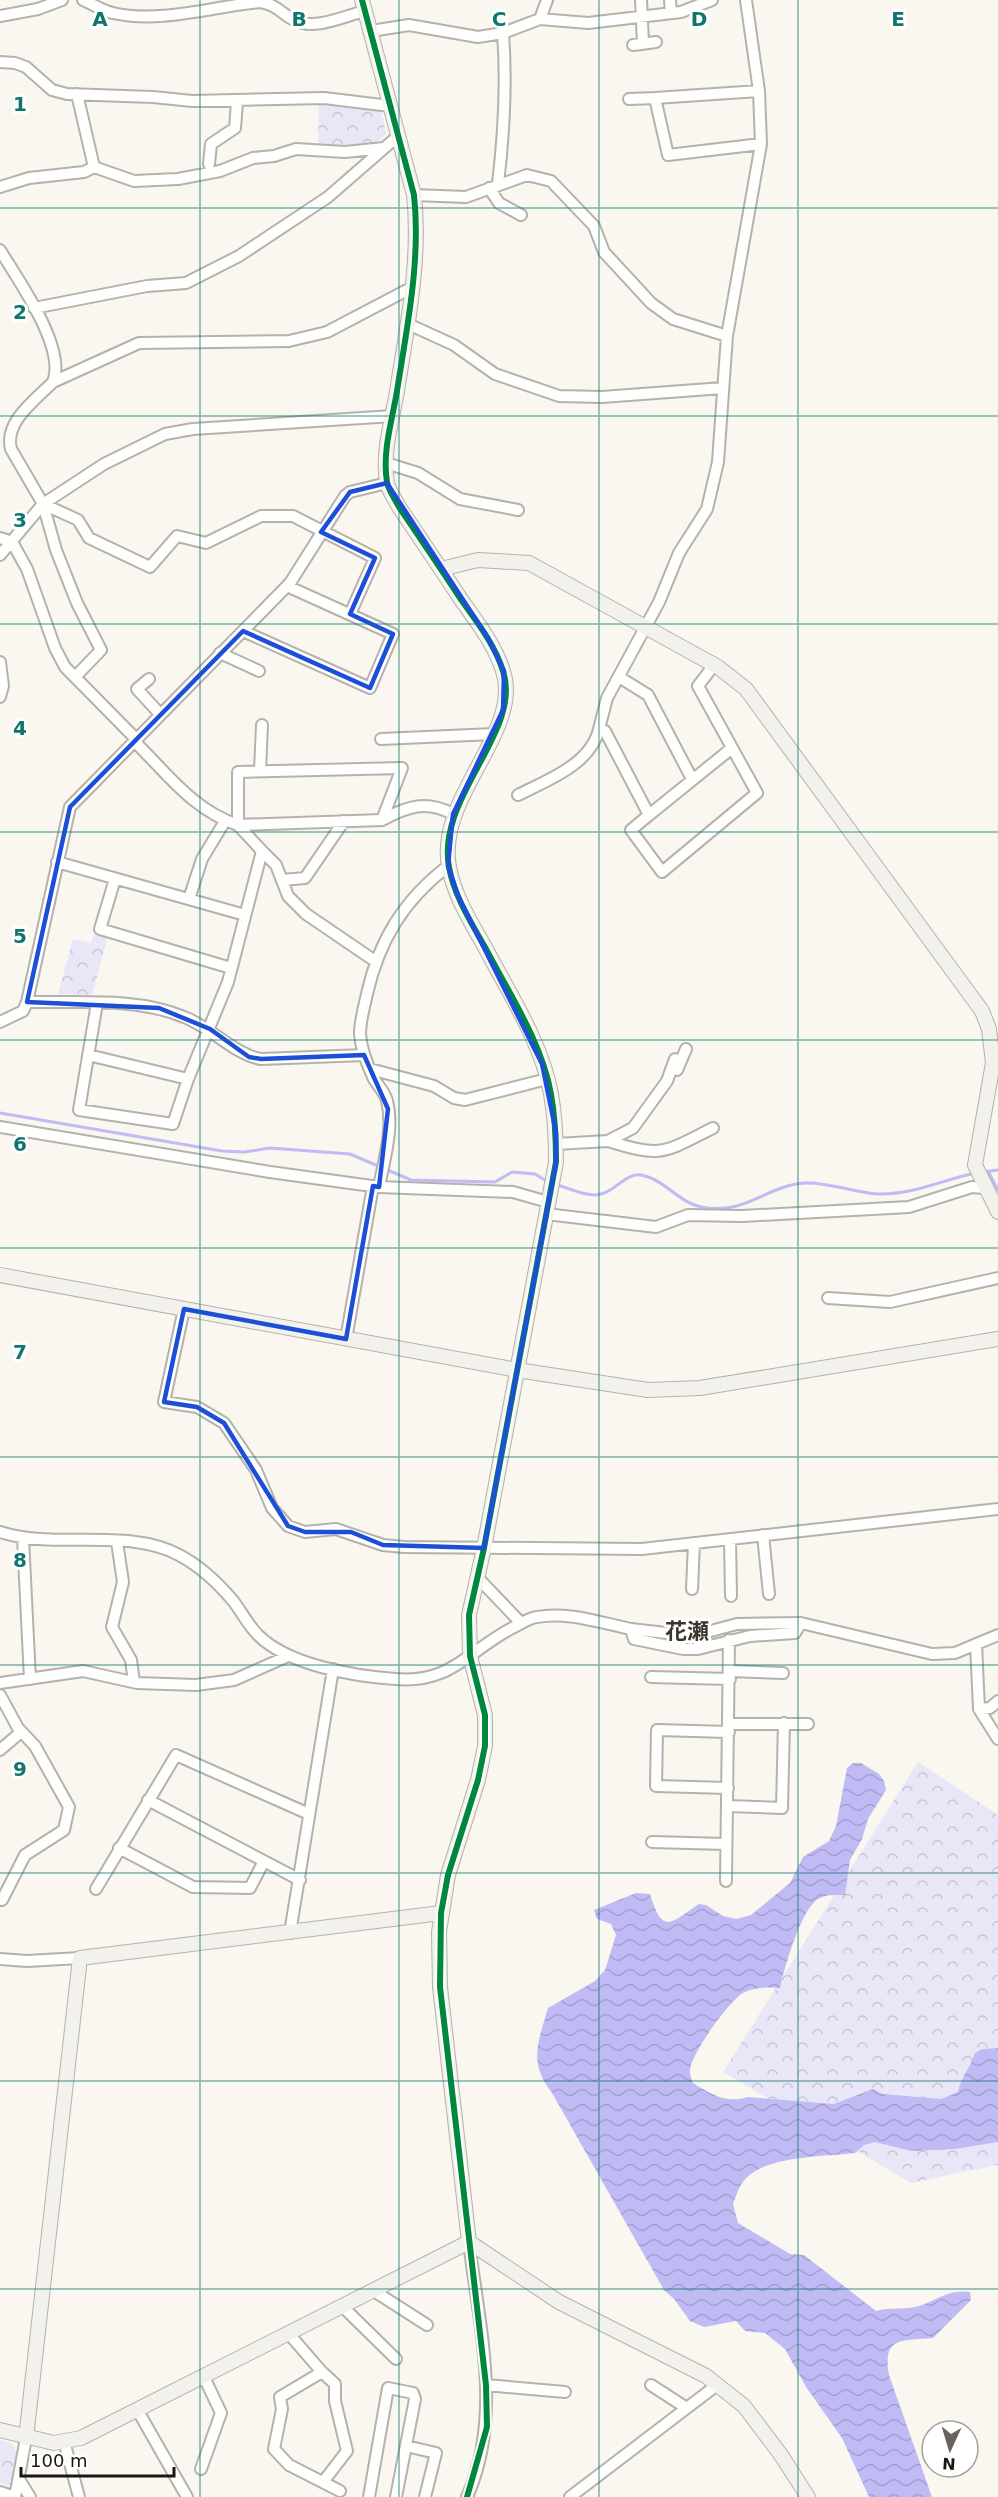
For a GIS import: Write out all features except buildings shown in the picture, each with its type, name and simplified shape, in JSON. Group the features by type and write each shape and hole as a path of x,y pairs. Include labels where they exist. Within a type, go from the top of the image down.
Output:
{"street":[{"path":"0,16 38,9 62,0"},
{"path":"84,0 113,14 135,16 185,13 261,2 272,4 292,20 303,24 323,22 363,5 414,195 417,245 408,324 386,463 387,483 399,507 488,638 504,671 506,686 503,710 494,734 453,814 448,866 458,896 521,1016 547,1079 551,1092 556,1144 550,1196 468,1631 470,1656 485,1715 485,1746 478,1780 448,1875 441,1913 440,1988 486,2385 487,2427 467,2497"},
{"path":"540,19 547,0"},
{"path":"641,0 642,16 638,44 656,42"},
{"path":"670,0 671,13"},
{"path":"371,31 409,25 478,37 502,33 540,19 588,23 671,13 712,0"},
{"path":"519,795 561,773 587,754 597,740 607,698 647,626 679,553 707,509 718,462 727,336 761,144 754,42 746,0"},
{"path":"502,33 506,62 506,122 493,186 498,203 521,215"},
{"path":"0,62 15,63 26,68 52,90 77,94 237,102 324,98 390,106"},
{"path":"629,99 759,91"},
{"path":"77,94 94,168"},
{"path":"655,98 668,155 761,144"},
{"path":"209,164 211,144 235,128 237,102"},
{"path":"34,308 147,286 186,283 239,256 328,198 398,136"},
{"path":"0,187 29,178 84,172 94,168 134,181 178,179 220,171 253,158 274,156 296,149 345,152 384,148"},
{"path":"414,195 466,197 527,175 551,181 594,226 604,252 651,303 673,319 727,336"},
{"path":"0,250 34,308 56,361 57,373 53,382 11,428 8,440 43,504 73,592 101,650 75,677"},
{"path":"53,382 139,343 289,341 327,332 411,288"},
{"path":"408,324 454,345 495,374 559,396 602,397 723,388"},
{"path":"0,555 43,504 104,464 165,434 192,429 393,416"},
{"path":"386,463 418,473 460,499 518,510"},
{"path":"0,1022 23,1011 27,1002 70,807 159,713 287,586 321,532 350,492 387,483"},
{"path":"43,504 78,520 89,538 150,567 177,536 206,543 261,516 292,516 375,558 350,614"},
{"path":"0,538 12,542 27,569 55,648 65,667 135,738 138,745 178,789 225,821 238,825 382,820 396,812 429,804 453,814"},
{"path":"0,1126 270,1172 376,1186 513,1192 550,1196 656,1227 688,1215 742,1216 909,1207 972,1187 980,1176 993,1103 993,1063 989,1029 982,1011 746,689 714,665 647,626 529,563 478,560 441,569"},
{"path":"243,631 370,688 393,634 287,586"},
{"path":"220,653 259,671"},
{"path":"0,662 3,686 0,697"},
{"path":"714,665 698,686 732,748 757,794 662,872 631,830 732,748"},
{"path":"619,677 648,695 693,778"},
{"path":"148,679 137,689 159,713"},
{"path":"260,771 262,725"},
{"path":"599,729 605,731 649,815"},
{"path":"381,739 494,734"},
{"path":"375,962 306,914 288,896 276,865 238,825 238,772 402,768 382,820"},
{"path":"189,899 202,860 225,821"},
{"path":"282,880 305,878 344,821"},
{"path":"97,1004 79,1110 173,1125 188,1079 210,1029 231,968 262,850"},
{"path":"57,862 245,915"},
{"path":"346,1339 376,1186 386,1148 388,1109 387,1099 364,1055 360,1035 362,1020 375,962 401,914 448,866"},
{"path":"115,879 100,929 231,968"},
{"path":"27,1002 159,1008 210,1029 249,1057 255,1058 364,1055"},
{"path":"556,1144 608,1141 620,1136 642,1119 648,1103 674,1075 686,1049"},
{"path":"88,1055 188,1079"},
{"path":"667,1081 675,1059"},
{"path":"370,1069 434,1086 454,1098 465,1100 547,1079"},
{"path":"608,1141 639,1151 657,1153 667,1151 713,1128"},
{"path":"980,1176 998,1212"},
{"path":"0,1275 614,1387 675,1390 998,1339"},
{"path":"828,1298 890,1302 998,1278"},
{"path":"184,1309 164,1402 197,1407 224,1423 256,1470 272,1508 288,1526 305,1532 336,1529 351,1532 383,1545 642,1549 998,1509"},
{"path":"0,1532 23,1538 136,1542 178,1554 212,1578 258,1635 288,1656 333,1669 394,1679 418,1680 441,1675 502,1633 533,1617 563,1616 631,1629 692,1636 737,1624 801,1623 932,1654 955,1653 998,1635"},
{"path":"763,1535 769,1594"},
{"path":"23,1538 30,1679"},
{"path":"729,1539 731,1596"},
{"path":"117,1542 123,1582 112,1627 131,1660 134,1682"},
{"path":"693,1588 694,1543"},
{"path":"478,1578 521,1623"},
{"path":"631,1629 634,1640 683,1649 698,1648 729,1640 795,1633 801,1623"},
{"path":"726,1881 729,1640"},
{"path":"976,1644 979,1709 998,1739"},
{"path":"0,1683 83,1671 134,1682 196,1685 234,1680 288,1656"},
{"path":"290,1933 333,1669"},
{"path":"651,1677 783,1673"},
{"path":"0,1695 21,1732 35,1746 69,1807 64,1830 25,1855 2,1900"},
{"path":"979,1709 990,1708 998,1701"},
{"path":"728,1806 782,1808 784,1723"},
{"path":"728,1788 656,1786 657,1730 729,1728 784,1723 808,1724"},
{"path":"0,1750 21,1732"},
{"path":"96,1888 176,1755 309,1814"},
{"path":"148,1800 300,1880"},
{"path":"652,1842 726,1844"},
{"path":"119,1848 193,1887 250,1888 264,1861"},
{"path":"0,1959 27,1961 80,1958 441,1913"},
{"path":"0,2492 15,2497 20,2481 80,1958"},
{"path":"0,2430 54,2443 81,2438 204,2378 469,2242"},
{"path":"469,2242 511,2273 559,2302 667,2354 717,2385 744,2406 781,2455 808,2497"},
{"path":"374,2291 427,2325"},
{"path":"343,2307 396,2360"},
{"path":"289,2334 335,2384 335,2401 346,2451 322,2482"},
{"path":"322,2372 280,2397 282,2409 274,2449 289,2465 340,2491"},
{"path":"201,2469 221,2413 204,2378"},
{"path":"486,2385 565,2392"},
{"path":"651,2385 685,2407"},
{"path":"570,2497 685,2407 717,2385"},
{"path":"369,2497 388,2388 413,2393 415,2399 396,2497"},
{"path":"138,2411 187,2497"},
{"path":"64,2441 79,2497"},
{"path":"406,2446 436,2453 425,2497"},
{"path":"20,2481 30,2497"}],"highlighted area":[{"path":"387,483 488,638 504,671 503,710 453,814 448,866 458,896 542,1064 556,1132 556,1162 484,1548 383,1545 351,1532 305,1532 288,1526 224,1423 197,1407 164,1402 184,1309 346,1339 373,1186 379,1187 388,1109 364,1055 261,1059 249,1057 210,1029 159,1008 27,1002 70,807 243,631 370,688 393,634 350,614 375,558 321,532 350,492"}],"green space":[{"path":"319,103 381,110 386,134 375,144 318,150"},
{"path":"95,932 108,936 92,995 58,994 73,939 91,943"},
{"path":"918,1762 998,1815 998,2165 911,2183 723,2072"},
{"path":"0,2440 11,2443 17,2452 13,2484 9,2486 0,2483"}],"water":[{"path":"853,1763 861,1763 879,1774 886,1790 868,1819 862,1839 850,1860 845,1895 824,1896 812,1905 805,1914 794,1940 780,1988 752,1990 737,1998 720,2017 697,2052 690,2073 693,2083 726,2099 748,2097 834,2104 873,2089 883,2094 941,2099 958,2092 975,2053 983,2049 998,2048 998,2142 955,2149 911,2151 875,2142 864,2145 855,2153 779,2162 752,2173 741,2184 733,2204 738,2223 790,2254 804,2255 876,2311 914,2307 955,2292 970,2292 971,2300 933,2338 897,2343 889,2353 889,2375 920,2463 920,2479 926,2479 932,2497 869,2497 842,2438 806,2387 785,2349 765,2333 745,2331 736,2321 704,2327 690,2321 674,2299 664,2290 545,2082 538,2062 537,2052 548,2008 595,1981 605,1970 616,1935 611,1924 597,1919 594,1910 636,1893 650,1894 659,1916 669,1922 699,1904 706,1905 723,1916 736,1919 751,1915 790,1883 803,1857 829,1841 836,1826 847,1768"}],"waterway":[{"path":"0,1113 222,1151 244,1152 270,1148 350,1154 411,1180 495,1182 512,1172 535,1174 548,1182"},
{"path":"982,1172 998,1170"},
{"path":"988,1171 998,1190"},
{"path":"557,1185 596,1195 606,1192 630,1177 641,1175 657,1181 693,1204 717,1209 743,1204 779,1189 805,1183 891,1194 915,1190 975,1173"}],"cycle path":[{"path":"362,0 414,195 416,219 412,293 390,425 386,459 387,482 399,507 490,643 500,661 506,694 501,717 491,741 455,815 448,841 449,867 464,910 533,1038 547,1075 555,1136 556,1162 484,1548 469,1615 470,1656 485,1715 485,1746 478,1780 448,1875 441,1913 440,1987 486,2385 487,2427 467,2497"}],"district":[{"name":"花瀬","path":"687,1631"}]}
